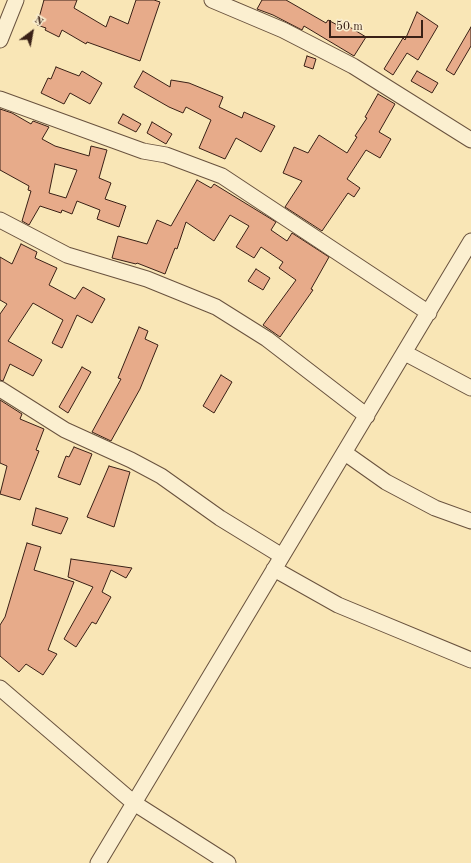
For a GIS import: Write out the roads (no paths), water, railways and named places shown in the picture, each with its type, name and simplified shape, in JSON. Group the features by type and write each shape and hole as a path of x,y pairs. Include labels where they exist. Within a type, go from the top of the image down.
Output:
{"street":[{"path":"0,40 16,0"},
{"path":"212,0 283,30 353,66 471,140"},
{"path":"0,99 143,152 166,155 222,176 429,313"},
{"path":"0,220 67,255 148,279 216,307 267,339 367,416"},
{"path":"98,863 429,313 466,263 471,241"},
{"path":"405,353 471,388"},
{"path":"0,389 65,430 162,476 220,518 282,556"},
{"path":"345,453 393,486 435,508 471,521"},
{"path":"274,569 338,604 471,660"},
{"path":"0,688 134,803 228,863"}]}
